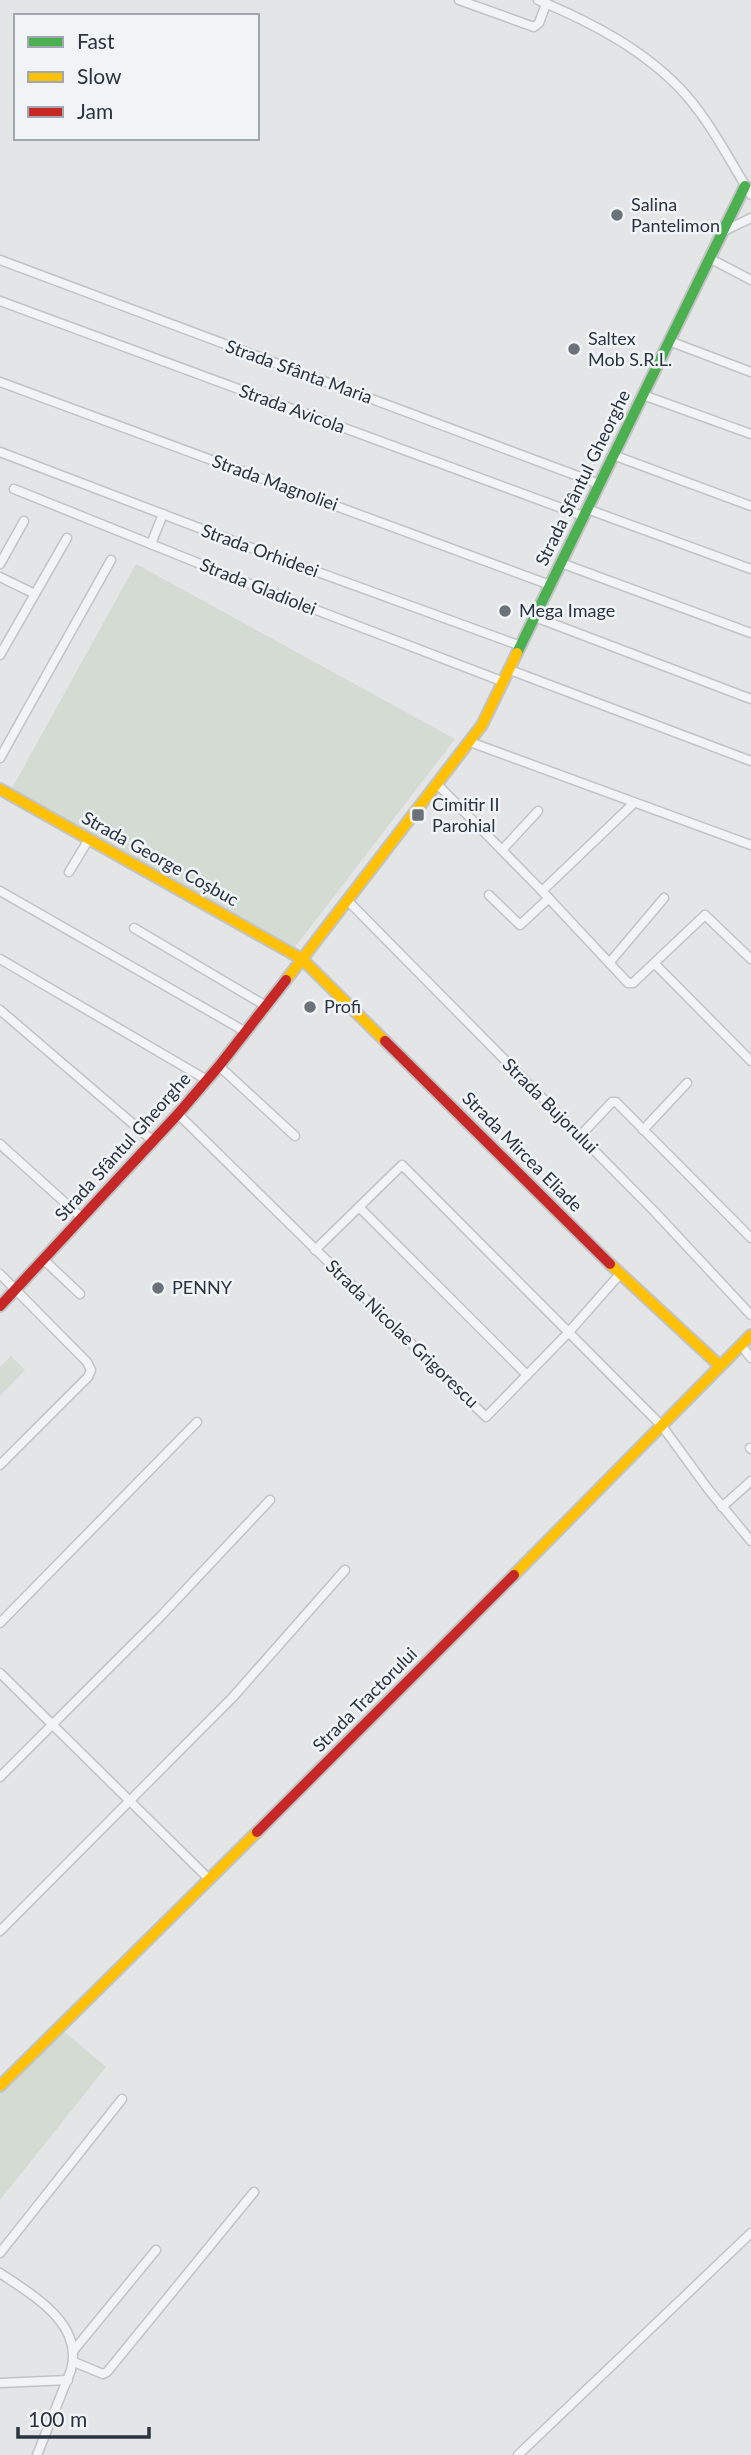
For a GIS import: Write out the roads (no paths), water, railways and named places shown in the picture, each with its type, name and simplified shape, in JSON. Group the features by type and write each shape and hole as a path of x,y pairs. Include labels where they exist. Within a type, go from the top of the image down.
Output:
{"street":[{"path":"459,0 534,27 539,23 542,2"},
{"name":"Strada Sfântul Gheorghe","path":"0,1306 219,1066 482,725 709,258 748,190 704,118 672,80 611,35 542,2"},
{"path":"722,232 751,218"},
{"path":"709,258 751,280"},
{"name":"Strada Sfânta Maria","path":"0,260 599,484"},
{"name":"Strada Avicola","path":"0,301 585,512 751,569"},
{"path":"669,341 751,372"},
{"name":"Strada Magnoliei","path":"0,382 550,585"},
{"path":"643,394 751,434"},
{"name":"Strada Orhideei","path":"0,452 521,646"},
{"path":"613,454 751,506"},
{"name":"Strada Gladiolei","path":"14,489 504,682"},
{"path":"151,544 163,514"},
{"path":"0,564 24,521"},
{"path":"0,655 67,538"},
{"path":"0,758 111,561"},
{"path":"561,563 751,633"},
{"path":"0,577 35,594"},
{"path":"535,617 751,699"},
{"path":"510,670 751,761"},
{"path":"470,742 751,845"},
{"path":"437,784 631,984 705,915 751,960"},
{"name":"Strada George Coșbuc","path":"0,789 302,959"},
{"path":"542,891 634,803"},
{"path":"502,850 538,811"},
{"path":"69,872 89,839"},
{"path":"0,891 246,1032"},
{"path":"489,894 520,925 549,898"},
{"path":"610,962 664,898"},
{"name":"Strada Bujorului","path":"347,900 580,1136 751,1315"},
{"path":"134,928 266,1006"},
{"path":"0,959 207,1080"},
{"name":"Strada Mircea Eliade","path":"302,959 620,1274 720,1366"},
{"path":"655,964 751,1061"},
{"path":"0,1010 152,1141"},
{"path":"219,1066 295,1136"},
{"path":"643,1130 687,1083"},
{"path":"580,1136 614,1101 751,1238"},
{"name":"Strada Nicolae Grigorescu","path":"177,1114 486,1417 568,1333 620,1274"},
{"path":"0,1144 82,1217"},
{"path":"315,1250 402,1165 662,1426 722,1507 751,1541"},
{"path":"359,1207 527,1376"},
{"path":"43,1259 80,1294"},
{"path":"0,1274 87,1362 91,1370 88,1377 0,1465"},
{"name":"Strada Tractorului","path":"0,2086 751,1335"},
{"path":"741,1345 751,1358"},
{"path":"0,1623 197,1422"},
{"path":"722,1507 751,1481"},
{"path":"0,1777 160,1616 270,1500"},
{"path":"0,1931 233,1697 345,1570"},
{"path":"0,1673 209,1879"},
{"path":"0,2253 122,2099"},
{"path":"0,2273 54,2313 69,2334 74,2356 98,2374 107,2372 254,2192"},
{"path":"518,2455 751,2233"},
{"path":"37,2455 68,2380 74,2356 156,2250"},
{"path":"0,2383 68,2380"}],"place":[{"name":"Salina Pantelimon","path":"617,215"},
{"name":"Saltex Mob S.R.L.","path":"574,349"},
{"name":"Mega Image","path":"505,611"},
{"name":"Cimitir II Parohial","path":"418,815"},
{"name":"Profi","path":"310,1007"},
{"name":"PENNY","path":"158,1288"}]}
